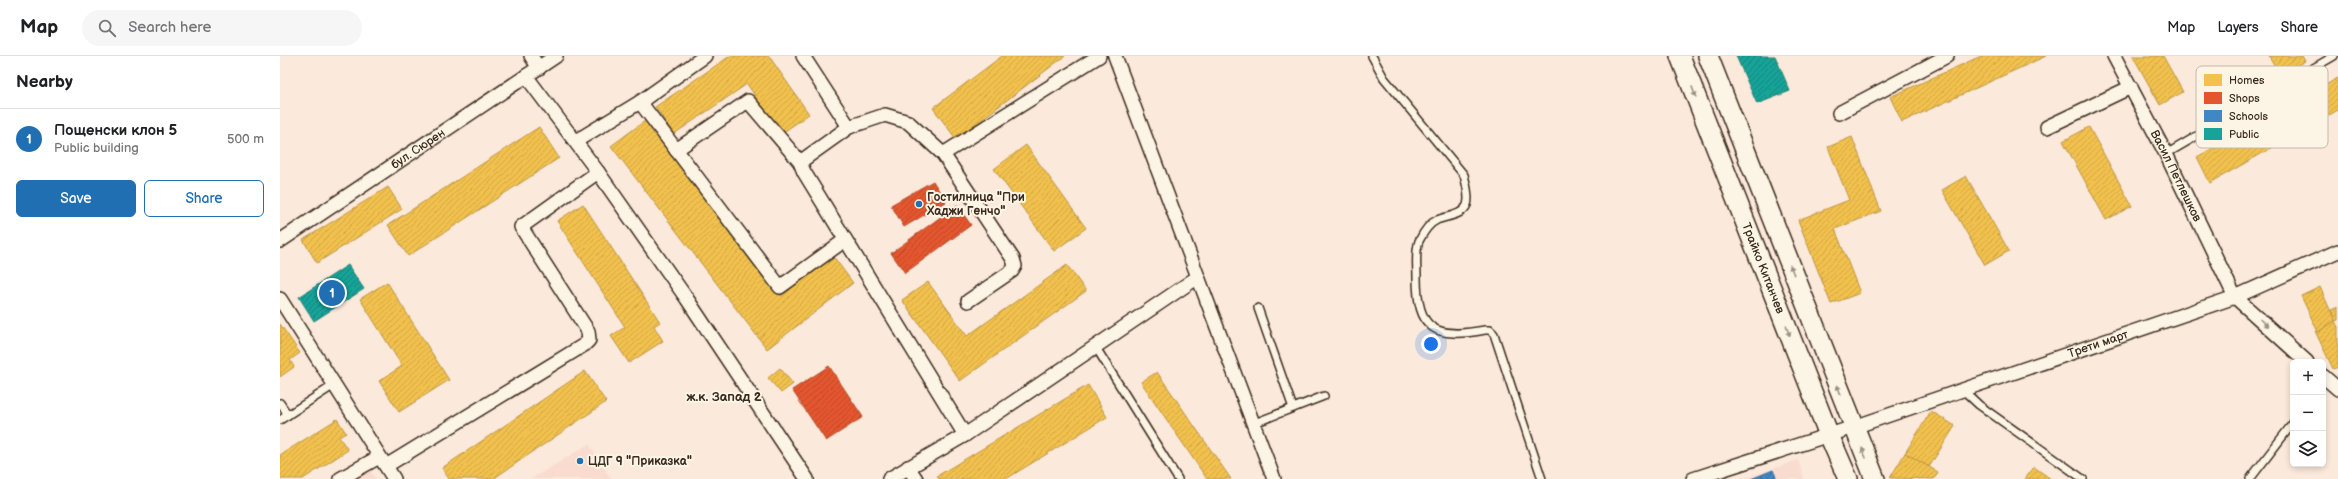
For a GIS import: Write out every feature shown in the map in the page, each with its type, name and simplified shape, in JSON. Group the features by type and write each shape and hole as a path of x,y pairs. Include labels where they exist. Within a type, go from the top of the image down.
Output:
{"street":[{"path":"531,56 539,68"},
{"name":"бул. Сюрен","path":"280,241 556,56"},
{"path":"576,141 640,102 705,56"},
{"path":"803,56 849,127"},
{"path":"1115,56 1252,424 1274,479"},
{"name":"Трайко Китанчев","path":"1680,56 1829,435 1848,479"},
{"path":"1708,56 1875,479"},
{"path":"1839,113 1947,56"},
{"name":"Васил Петлешков","path":"2114,56 2166,154 2235,297"},
{"path":"943,154 1092,58"},
{"path":"526,76 576,141 687,298 807,479"},
{"path":"2047,127 2130,87"},
{"path":"640,102 780,287 845,240"},
{"path":"676,150 748,102 800,162 804,172 964,435"},
{"path":"800,162 849,127 885,115 908,122 943,154 1013,259 1015,266 1012,271 968,302"},
{"path":"340,479 382,461 584,345 589,340 588,331 521,226 598,172"},
{"name":"Трети март","path":"1693,479 1854,427 2235,297 2338,251"},
{"path":"889,479 964,435 1198,277"},
{"path":"2235,297 2304,359"},
{"path":"280,299 394,479"},
{"path":"2326,381 2338,389"},
{"path":"908,468 916,479"}],"lane":[{"path":"1372,56 1384,78 1464,175 1467,192 1466,205 1460,213 1436,221 1419,241 1417,285 1423,320 1437,331 1452,334 1485,330 1490,330 1494,334 1542,479"},
{"path":"2317,66 2334,56"},
{"path":"2166,154 2196,136"},
{"path":"1258,308 1293,408"},
{"path":"1095,346 1178,479"},
{"path":"280,420 334,385"},
{"path":"1963,390 1979,405 2083,479"},
{"path":"1252,424 1324,396"},
{"path":"280,403 288,415"},
{"path":"2250,479 2290,427"}],"shaded area":[{"name":"ЦДГ 9 \"Приказка\"","path":"589,444 611,479 531,479"},
{"path":"1798,460 1804,479 1743,479"},
{"path":"370,470 376,479 355,479"}],"building: Homes":[{"path":"730,56 769,56 809,114 781,134 747,84 674,134 655,107"},
{"path":"1002,56 1065,56 956,139 933,108"},
{"path":"1981,56 2046,56 1902,122 1890,97"},
{"path":"2133,56 2163,56 2183,92 2160,105"},
{"path":"2269,56 2302,56 2305,61 2296,66 2275,66"},
{"path":"2338,78 2338,110 2328,116 2328,84"},
{"path":"646,120 781,296 833,256 853,283 767,349 611,146"},
{"path":"539,127 559,158 408,256 388,225"},
{"path":"2089,127 2132,206 2106,220 2063,141"},
{"path":"1852,137 1881,211 1835,229 1860,293 1831,304 1798,220 1849,200 1828,147"},
{"path":"1026,145 1086,228 1054,251 994,169"},
{"path":"2213,148 2271,148 2210,183 2197,157"},
{"path":"1966,176 2009,251 1985,265 1942,190"},
{"path":"388,187 402,209 317,263 303,240"},
{"path":"583,204 660,322 654,326 663,341 629,363 611,336 625,327 557,221"},
{"path":"1067,265 1086,291 960,381 902,300 928,282 967,336"},
{"path":"387,282 449,380 399,412 379,381 402,366 360,299"},
{"path":"2320,287 2335,321 2318,332 2301,296"},
{"path":"2338,307 2338,320 2335,321 2331,310"},
{"path":"2335,321 2338,327 2338,367 2333,369 2315,331 2318,332"},
{"path":"280,324 300,353 290,360 294,367 280,377"},
{"path":"780,368 793,384 781,393 768,378"},
{"path":"585,371 606,402 493,479 449,479 442,468"},
{"path":"1157,372 1231,479 1207,479 1141,382"},
{"path":"1088,385 1107,417 1006,479 939,479 937,476"},
{"path":"1931,411 1955,426 1929,467 1905,453"},
{"path":"337,419 346,433 339,437 348,450 303,479 280,479 280,455"},
{"path":"1905,453 1938,472 1934,479 1890,478"},
{"path":"2034,467 2051,479 2025,479"}],"building: Shops":[{"name":"Гостилница \"При Хаджи Генчо\"","path":"933,181 946,202 904,227 891,205"},
{"path":"957,205 971,225 905,273 891,253"},
{"path":"829,366 863,417 826,441 792,390"}],"building: Schools":[{"path":"1773,470 1777,479 1751,479"}],"building: Public":[{"path":"1736,56 1775,56 1790,91 1757,104"},
{"path":"348,265 364,289 314,321 299,297"}],"place":[{"name":"Гостилница \"При Хаджи Генчо\"","path":"919,204"},
{"name":"Пощенски клон 5","path":"332,293"},
{"name":"ЦДГ 9 \"Приказка\"","path":"580,461"}],"district":[{"name":"ж.к. Запад 2","path":"724,396"}]}
